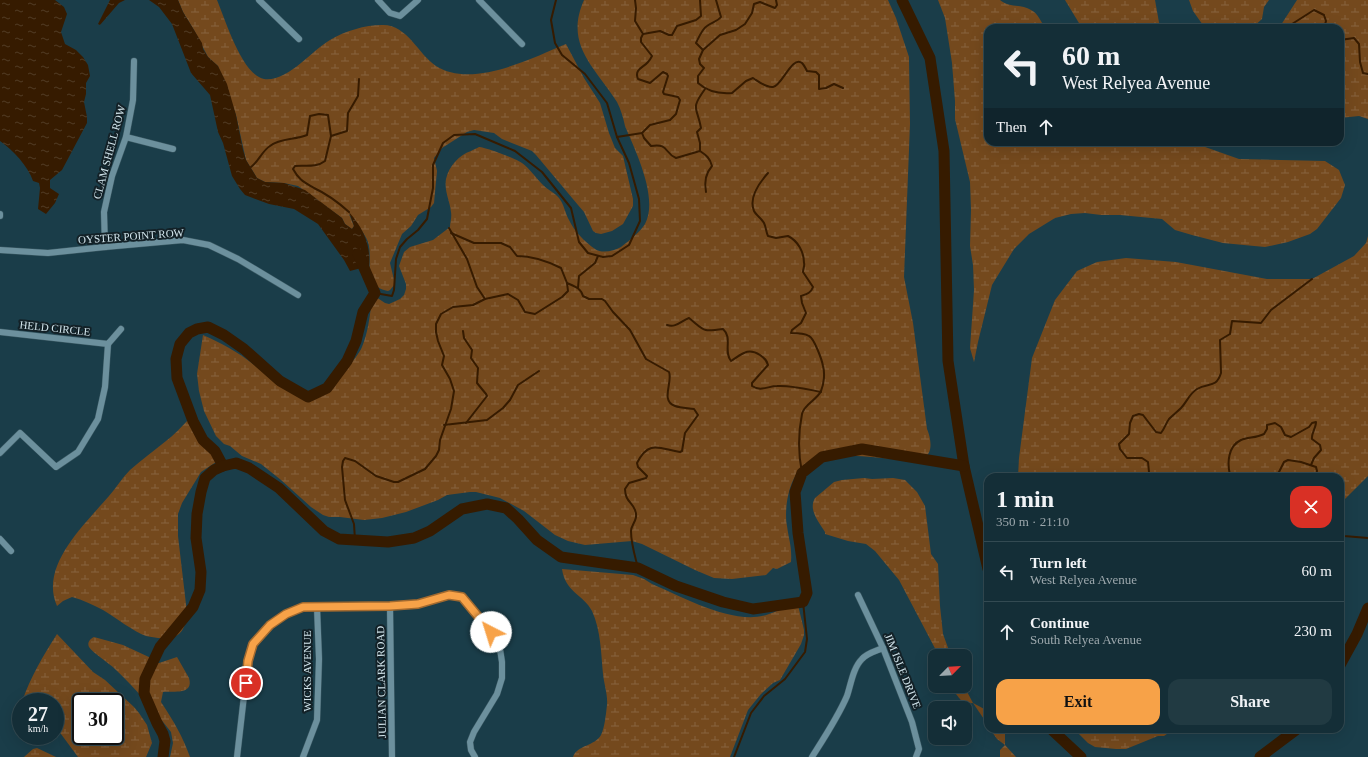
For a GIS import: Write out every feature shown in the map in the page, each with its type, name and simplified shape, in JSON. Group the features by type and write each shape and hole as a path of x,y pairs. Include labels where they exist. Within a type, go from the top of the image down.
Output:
{"street":[{"path":"259,0 299,39"},
{"path":"378,0 390,13 400,16 418,0"},
{"path":"479,0 522,44"},
{"name":"CLAM SHELL ROW","path":"105,247 104,212 112,176 126,137 133,100 134,62"},
{"path":"126,137 173,149"},
{"name":"OYSTER POINT ROW","path":"0,250 48,253 183,240 209,245 238,259 298,295"},
{"path":"0,453 20,433 56,467 78,452 98,419 105,387 108,344 121,329"},
{"name":"HELD CIRCLE","path":"0,332 108,344"},
{"path":"0,539 12,551"},
{"path":"237,757 248,661 253,644 270,625 286,614 303,607 317,608 418,604 449,595 454,595 462,597 491,632 500,650 502,662 502,678 497,694 474,732 470,742 471,750 475,757"},
{"name":"JIM ISLE DRIVE","path":"858,595 883,648 912,722 919,749 916,757"},
{"name":"JULIAN CLARK ROAD","path":"390,606 392,757"},
{"name":"WICKS AVENUE","path":"303,757 317,720 319,659 317,608"},
{"path":"812,757 824,738 846,696 856,668 861,659 868,654 883,648"}],"green space":[{"path":"178,0 217,0 235,45 248,68 256,75 264,79 273,79 282,76 299,65 330,40 342,34 355,29 376,25 391,26 398,29 405,34 436,66 451,72 467,74 484,73 502,69 566,44 584,78 600,103 615,148 623,156 633,199 633,206 623,224 612,231 601,234 596,233 593,231 584,212 532,151 502,139 494,133 474,130 467,132 442,148 434,158 437,171 434,203 431,207 418,215 411,226 402,234 390,263 395,284 388,291 379,288 371,278 368,242 362,231 349,214 354,226 352,229 345,224 342,218 298,186 284,183 265,182 257,178 246,160 236,115 218,66 208,57"},
{"path":"584,0 888,0 896,18 909,57 910,124 904,277 913,323 927,429 930,439 930,451 925,457 915,460 845,456 831,457 808,464 795,476 788,497 786,520 791,548 791,562 777,569 773,568 766,575 732,579 714,578 642,544 632,541 585,545 568,541 555,535 524,511 500,498 476,492 447,495 406,512 382,518 364,520 329,517 311,507 261,464 242,456 230,446 224,444 216,436 204,411 197,374 203,335 235,352 279,384 292,390 316,390 324,386 345,369 355,358 364,342 370,318 372,299 376,297 389,304 400,299 404,295 406,284 399,266 404,252 410,247 433,240 450,227 451,214 446,188 447,174 452,165 462,155 479,147 508,156 525,165 543,185 559,198 574,228 584,240 598,251 612,251 621,247 640,230 645,224 649,213 649,201 644,174 617,102 585,55 580,43 578,30 579,16"},
{"path":"938,0 1000,0 1007,4 1024,7 1033,11 1043,24 984,24 984,146 1202,146 1239,159 1325,161 1339,170 1345,185 1341,198 1317,229 1310,234 1288,242 1265,247 1223,243 1192,235 1175,230 1162,219 1085,213 1071,214 1055,218 1029,234 1014,249 992,285 974,362 970,348 974,290 973,265 970,246 970,182 955,119 952,63 945,18"},
{"path":"1065,0 1155,0 1159,24 1080,24"},
{"path":"1189,0 1269,0 1264,7 1262,19 1256,24 1202,24 1193,11"},
{"path":"1297,0 1368,0 1368,119 1359,116 1344,118 1344,24 1282,24"},
{"path":"1368,236 1368,476 1344,500 1344,473 1018,473 1032,358 1055,300 1077,271 1097,262 1126,258 1176,262 1267,279 1312,279 1354,256 1366,243"},
{"path":"188,420 204,447 219,460 201,472 182,503 178,514 178,536 187,613 182,630 179,634 171,638 147,636 141,634 103,610 76,598 72,597 63,601 57,606 53,591 54,576 59,561 67,546 124,476 175,434"},
{"path":"893,478 905,480 917,492 925,506 931,554 938,564 943,634 948,649 935,649 899,580 875,551 866,544 848,541 825,534 815,516 813,502 815,498 834,482 842,480"},
{"path":"562,569 633,575 694,603 726,614 741,617 756,617 769,614 797,601 804,630 801,644 780,680 773,683 761,694 748,710 730,757 573,757 578,750 595,741 601,735 605,720 607,697 600,642 595,619 589,606 567,583"},
{"path":"57,634 93,672 105,680 119,693 72,693 72,745 124,745 124,698 134,707 147,725 152,743 146,757 78,757 64,738 64,693 25,693 42,659"},
{"path":"94,637 123,645 151,658 156,663 177,657 189,678 189,687 186,690 177,692 163,692 161,702 170,715 190,757 170,757 173,743 171,732 130,684 89,647 89,641"},
{"path":"968,693 972,701 962,701 956,694"},
{"path":"973,703 984,709 984,719"},
{"path":"993,733 1005,733 1005,745 997,739"},
{"path":"1078,733 1168,733 1164,736 1158,736 1126,749 1095,747 1088,743"},
{"path":"1005,745 1016,757 1000,757 1000,750"},
{"path":"37,748 56,757 24,757 33,749"}],"water":[{"path":"0,0 55,0 64,7 67,14 61,32 65,44 76,50 88,65 90,76 86,83 84,102 87,123 62,170 50,180 50,188 59,194 55,203 46,214 38,209 39,183 33,181 31,175 20,159 0,141"},
{"path":"110,0 125,0 119,3 100,25 98,24"},
{"path":"149,0 178,0 183,12 202,43 203,49 208,57 218,66 227,84 236,115 246,160 257,178 265,182 284,183 305,190 342,218 345,224 352,229 354,226 349,212 362,230 365,237 369,251 369,266 350,271 344,260 318,224 294,209 269,204 245,195 240,189 232,176 223,143 218,132 210,95 191,73 172,24 159,7"}],"waterway":[{"path":"375,293 392,296 394,290 396,259 400,247 427,219 433,188 433,165 443,143 454,135 475,134 515,151 542,172 571,208 579,242 588,253 603,257 612,256 629,245 640,221 639,199 629,163 617,137 607,103 585,74 562,55 555,43 551,20 556,0"},
{"path":"635,0 635,21 643,34"},
{"path":"643,34 660,31 672,35 677,26 696,20 701,16 700,0"},
{"path":"703,50 696,43 701,33 705,27 721,17 716,0"},
{"path":"776,0 777,5 775,8 760,2 754,4 752,13 745,24 736,30 720,35 703,50 699,59 700,64 704,68 698,76 698,83 710,90 723,93 732,93 746,81 753,78 765,85 773,87 780,82 791,67 798,62 802,63 807,71 816,72 819,75 819,89 826,88 834,84 843,88"},
{"path":"902,0 930,58 944,151 948,361 964,466 984,552"},
{"path":"1292,24 1314,10 1324,15 1326,21 1325,24"},
{"path":"617,137 642,133 650,125 670,120 676,114 680,100 678,97 664,94 663,92 668,76 667,74 663,72 650,83 638,79 638,71 649,61 652,56 641,42 643,34"},
{"path":"1344,39 1354,38 1359,44 1360,62 1363,73 1368,74"},
{"path":"331,136 347,131 348,113 358,96 359,79"},
{"path":"700,151 700,143 697,132 701,128 696,105 705,89"},
{"path":"251,167 267,148 274,143 307,135 310,116 319,114 328,115 331,136 325,161 318,165 295,166 293,169 297,176 302,180 337,202 349,212"},
{"path":"642,133 644,138 651,146 657,145 664,147 672,156 676,158 700,151"},
{"path":"700,151 708,157 712,166 706,178 706,192"},
{"path":"768,173 758,185 754,195 754,211 764,223 768,236 776,238 788,236 795,241 802,251 804,264 803,272 813,287 810,292 801,296 806,313 801,323 792,330 791,333 803,334 811,338 818,350 824,369 824,378 821,391 817,397 805,407 802,414 799,444 802,473"},
{"path":"449,228 467,259 477,287 485,299"},
{"path":"355,540 354,524 345,500 342,467 345,458 355,461 376,476 398,482 425,469 439,450 440,440 451,409 454,391 450,379 442,365 444,356 436,332 436,324 441,314 453,307 473,305 485,299 508,294 518,300 525,312 535,314 562,297 568,291 567,283 561,268 540,259 517,256 510,247 501,243 474,243 451,233"},
{"path":"223,466 215,451 203,440 193,421 177,378 176,359 180,344 189,333 197,329 208,327 224,335 244,349 280,381 308,397 327,388 347,361 356,341 363,312 375,293 358,254"},
{"path":"578,288 579,276 595,263 598,256"},
{"path":"1148,473 1148,462 1142,458 1127,458 1120,449 1119,444 1129,434 1130,423 1133,416 1139,414 1143,415 1156,432 1161,433 1169,419 1181,408 1194,391 1214,383 1219,378 1221,373 1220,340 1230,334 1232,321 1261,323 1271,310 1312,279"},
{"path":"567,283 577,288 581,291 583,296 589,299 602,299 605,301 630,330 646,359 669,372 670,381 668,400 671,404 677,407 694,409 698,415 685,433 682,451 680,452 656,447 646,451 637,463 638,467 647,476 646,478 629,483 625,489 627,499 634,507 636,513 636,517 631,528 631,536 638,568"},
{"path":"667,325 673,326 689,318 704,330 723,329 727,336 728,353 731,361 745,352 752,352 760,355 766,360 768,365 752,383 752,386 755,388 761,389 774,386 788,386 821,392"},
{"path":"463,331 464,338 472,350 471,358 478,368 477,383 487,396 466,423"},
{"path":"444,425 487,420 503,408 510,400 518,385 539,371"},
{"path":"1230,473 1229,460 1233,446 1246,438 1264,434 1267,429 1267,425 1275,423 1281,427 1285,435 1291,437 1309,427 1312,423 1316,422 1312,439 1320,445 1321,450 1314,458 1311,465"},
{"path":"163,757 165,741 144,693 145,679 160,647 193,607 200,590 201,572 196,538 197,514 201,492 205,478 214,470 223,466 236,463 249,468 279,488 324,531 339,539 388,542 414,538 430,531 462,509 487,504 506,508 537,540 561,557 638,568 676,586 723,602 753,609 803,602 807,593 798,533 795,492 802,473 822,457 862,449 964,466"},
{"path":"1278,473 1284,462 1288,460 1301,462 1316,467 1316,473"},
{"path":"1344,536 1368,538"},
{"path":"734,757 751,713 764,696 785,679 805,652 807,639 803,602"},
{"path":"1344,658 1357,634 1368,608"},
{"path":"1055,733 1081,757"},
{"path":"1260,757 1292,733"}],"route":[{"path":"246,683 248,661 253,644 270,625 286,614 303,607 317,608 418,604 449,595 454,595 462,597 491,632"}]}
